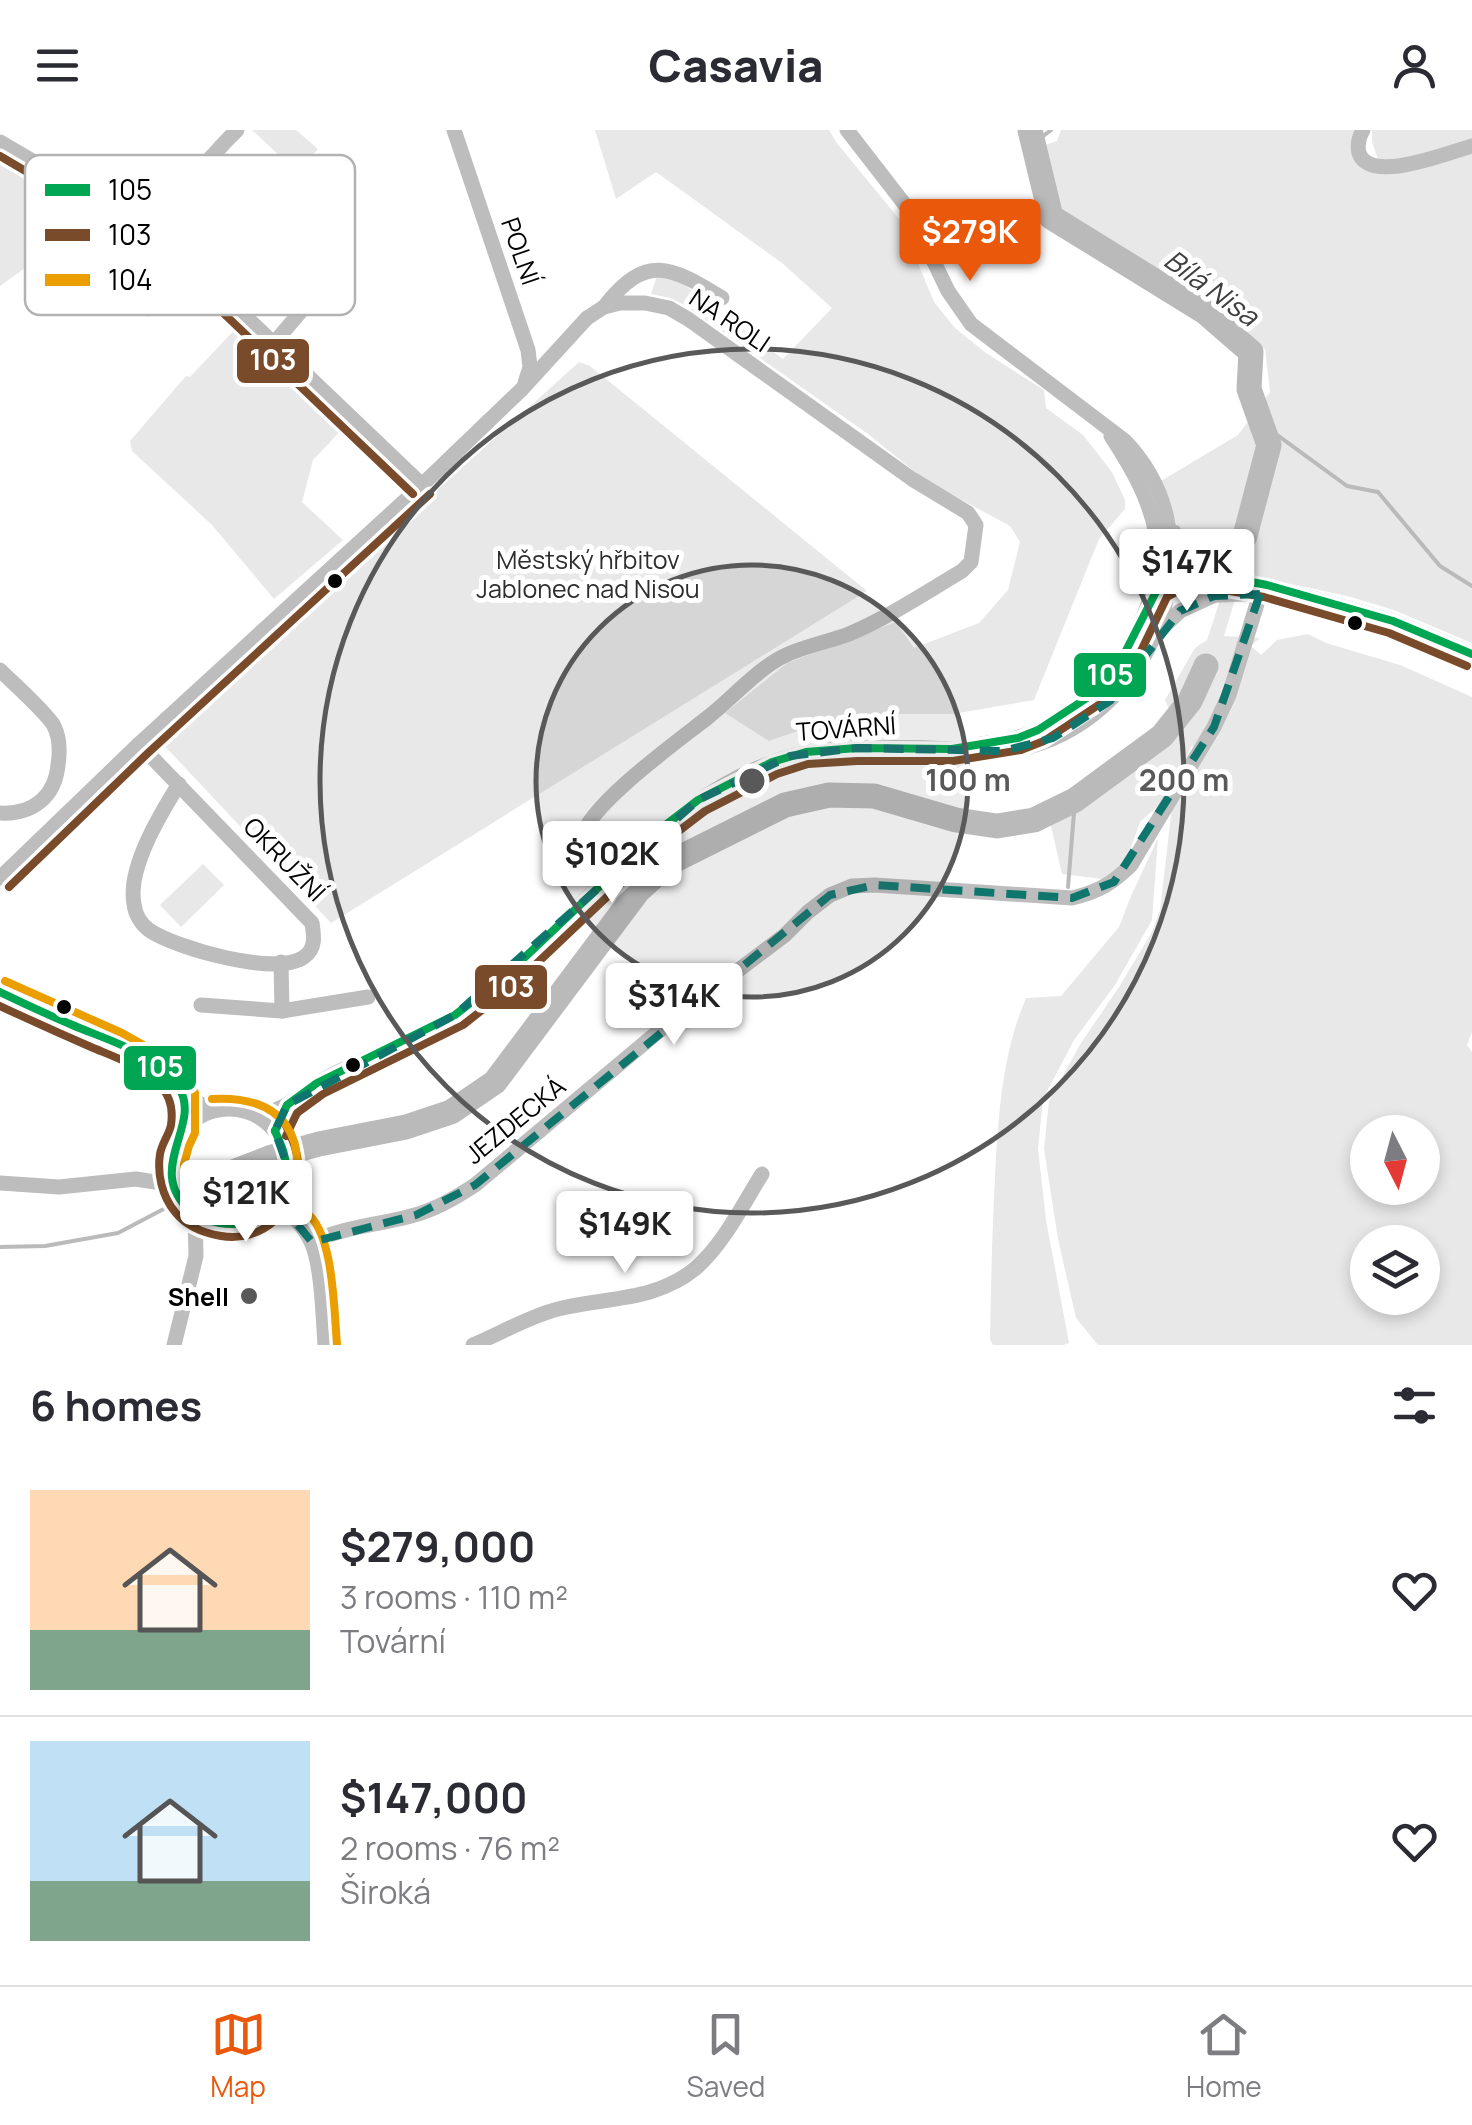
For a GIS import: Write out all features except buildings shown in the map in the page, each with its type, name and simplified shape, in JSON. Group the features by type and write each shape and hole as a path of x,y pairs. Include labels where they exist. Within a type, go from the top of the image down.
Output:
{"street":[{"path":"213,155 237,130"},
{"name":"POLNÍ","path":"454,130 528,350 530,367 522,389"},
{"name":"TOVÁRNÍ","path":"260,1116 288,1104 317,1083 455,1015 505,976 658,830 698,800 772,762 822,750 1028,748 1081,722 1129,682 1155,635 1170,581 1171,538 1154,480 1126,440 971,324 948,291 909,210 847,130"},
{"path":"1363,130 1360,154 1367,164 1383,168 1472,146"},
{"path":"0,142 25,157"},
{"path":"0,878 422,485 522,389 587,318 604,308 619,288 647,271 676,272 722,298"},
{"name":"NA ROLI","path":"604,308 620,303 645,303 670,308 912,479 968,512 976,525 971,562 962,571 848,634 783,656 619,790 585,826 581,841 581,852 590,868 605,882"},
{"path":"245,315 422,485"},
{"path":"275,342 298,315"},
{"name":"TOVÁRNÍ","path":"952,748 1018,738 1038,730 1093,694 1129,648 1150,599 1158,564 1156,538 1152,514 1136,475 1106,427"},
{"path":"1164,506 1178,543 1209,574"},
{"path":"1158,564 1170,581 1184,591 1214,596 1309,598"},
{"path":"1150,599 1158,588 1182,575 1209,574 1268,585 1392,622 1472,654"},
{"name":"JEZDECKÁ","path":"312,1242 327,1235 416,1215 451,1201 476,1185 672,1020 786,935 830,895 852,886 874,885 1072,898 1095,893 1114,882 1132,865 1221,711 1260,594"},
{"path":"1155,635 1180,611 1214,596"},
{"path":"0,670 54,725 60,750 57,775 48,796 34,808 0,814"},
{"name":"OKRUŽNÍ","path":"140,744 312,923 315,939 308,955 295,962 281,962"},
{"path":"179,784 152,828 133,884 137,917 147,929 191,950 249,963 281,962 282,1011"},
{"path":"0,992 154,1063 183,1094 213,1111"},
{"path":"201,1006 282,1011 368,997"},
{"path":"183,1094 183,1131"},
{"path":"278,1136 288,1104"},
{"path":"227,1108 260,1116 278,1136 287,1164 278,1201 262,1214 233,1225 218,1224 193,1213 174,1185 171,1163 183,1131 213,1111 227,1108"},
{"path":"136,1180 171,1163"},
{"path":"473,1345 556,1310 628,1299 664,1286 695,1268 726,1232 762,1174"},
{"path":"0,1183 59,1187 136,1180 174,1185"},
{"path":"278,1201 312,1242 325,1345"},
{"path":"174,1345 196,1256 193,1213"},
{"path":"262,1214 299,1223"},
{"path":"196,1256 218,1224"}],"highlighted area":[{"path":"1260,594 1214,727 1114,882 1072,898 875,885 830,895 475,1185 416,1215 312,1242 278,1201 287,1165 275,1131 287,1105 455,1015 698,800 790,756 857,748 1003,751 1053,738 1110,701 1180,611 1214,596"}],"green space":[{"path":"252,130 296,130 318,149 313,155 279,155"},
{"path":"595,130 829,130 900,220 934,302 955,328 1044,390 1046,408 1083,435 1112,472 1125,509 1099,539 1034,700 953,714 859,714 769,741 725,713 787,663 896,622 914,648 979,623 1008,590 1020,542 1010,526 925,480 868,434 686,306 651,294 657,276 675,278 783,359 832,308 782,263 656,172 616,199"},
{"path":"1061,130 1357,130 1353,155 1363,170 1384,174 1472,152 1472,643 1394,610 1347,596 1218,568 1195,552 1175,519 1161,481 1238,435 1270,392 1265,349 1165,274 1057,213 1039,147 1057,141"},
{"path":"1372,130 1472,130 1472,141 1395,164 1378,160"},
{"path":"0,161 25,175 25,268 0,286"},
{"path":"239,325 348,423 313,460 302,502 343,540 274,599 212,525 132,451 130,441 186,376 190,377"},
{"name":"Městský hřbitov Jablonec nad Nisou","path":"579,362 590,366 867,591 331,923 160,741"},
{"path":"1222,594 1236,596 1224,636 1260,638 1251,646 1261,655 1277,640 1308,634 1400,665 1472,697 1472,1032 1467,1045 1472,1052 1472,1345 1098,1345 1076,1318 1044,1149 1049,1101 1152,932 1160,910 1173,798 1195,753 1192,745 1169,796 1140,822 1119,881 1062,874 1050,822 1089,801 1174,734 1176,724 1165,700 1195,648 1207,640"},
{"path":"1158,838 1152,920 1115,985 1074,1040 1043,1099 1038,1149 1046,1220 1069,1343 993,1345 991,1279 998,1132 1006,1063 1018,1019 1026,998 1061,996 1119,927"},
{"path":"203,864 224,885 181,927 160,905"}],"waterway":[{"name":"Bílá Nisa","path":"1030,130 1051,217 1205,312 1251,352 1249,389 1269,445 1245,536"},
{"path":"1031,135 1042,137 1051,130"},
{"path":"1262,424 1347,486 1378,492 1440,566 1472,586"},
{"name":"Bílá Nisa","path":"236,1171 319,1144 406,1127 451,1112 495,1082 638,891 669,863 785,805 829,795 874,796 956,820 997,826 1034,820 1075,800 1162,736 1190,701 1206,666"},
{"path":"1068,887 1075,800"},
{"name":"Bílá Nisa","path":"0,1247 45,1246 118,1233 236,1171"}],"transit line":[{"name":"103","path":"0,156 25,171"},
{"name":"103","path":"225,315 413,494"},
{"name":"103","path":"9,887 148,753 430,494"},
{"name":"105","path":"275,1131 287,1105 317,1083 455,1015 505,976 659,830 698,800 772,762 806,752 952,749 1018,738 1038,730 1093,694 1117,668 1158,588 1182,575 1209,574 1267,585 1393,621 1472,654"},
{"name":"103","path":"286,1136 297,1113 323,1094 463,1025 514,985 667,840 705,811 777,774 808,764 953,761 1021,750 1044,741 1100,704 1126,676 1167,597 1185,587 1264,597 1389,633 1467,666"},
{"name":"104","path":"5,981 122,1033 172,1061 195,1093 195,1133 184,1164 191,1192 202,1204 221,1212 257,1203"},
{"name":"105","path":"0,992 131,1049 171,1077 185,1104 172,1181 178,1197 198,1216 220,1223 245,1222 274,1203 281,1192 286,1167 275,1131"},
{"name":"103","path":"0,1006 131,1064 158,1083 172,1111 160,1154 162,1184 175,1212 202,1231 236,1237 250,1234 263,1229 284,1211 298,1170 298,1158 286,1126"},
{"name":"104","path":"212,1099 258,1104 286,1125 297,1160 290,1205"},
{"name":"104","path":"266,1202 305,1212 315,1222 331,1273 337,1344"}],"place":[{"name":"Shell","path":"249,1296"}]}
